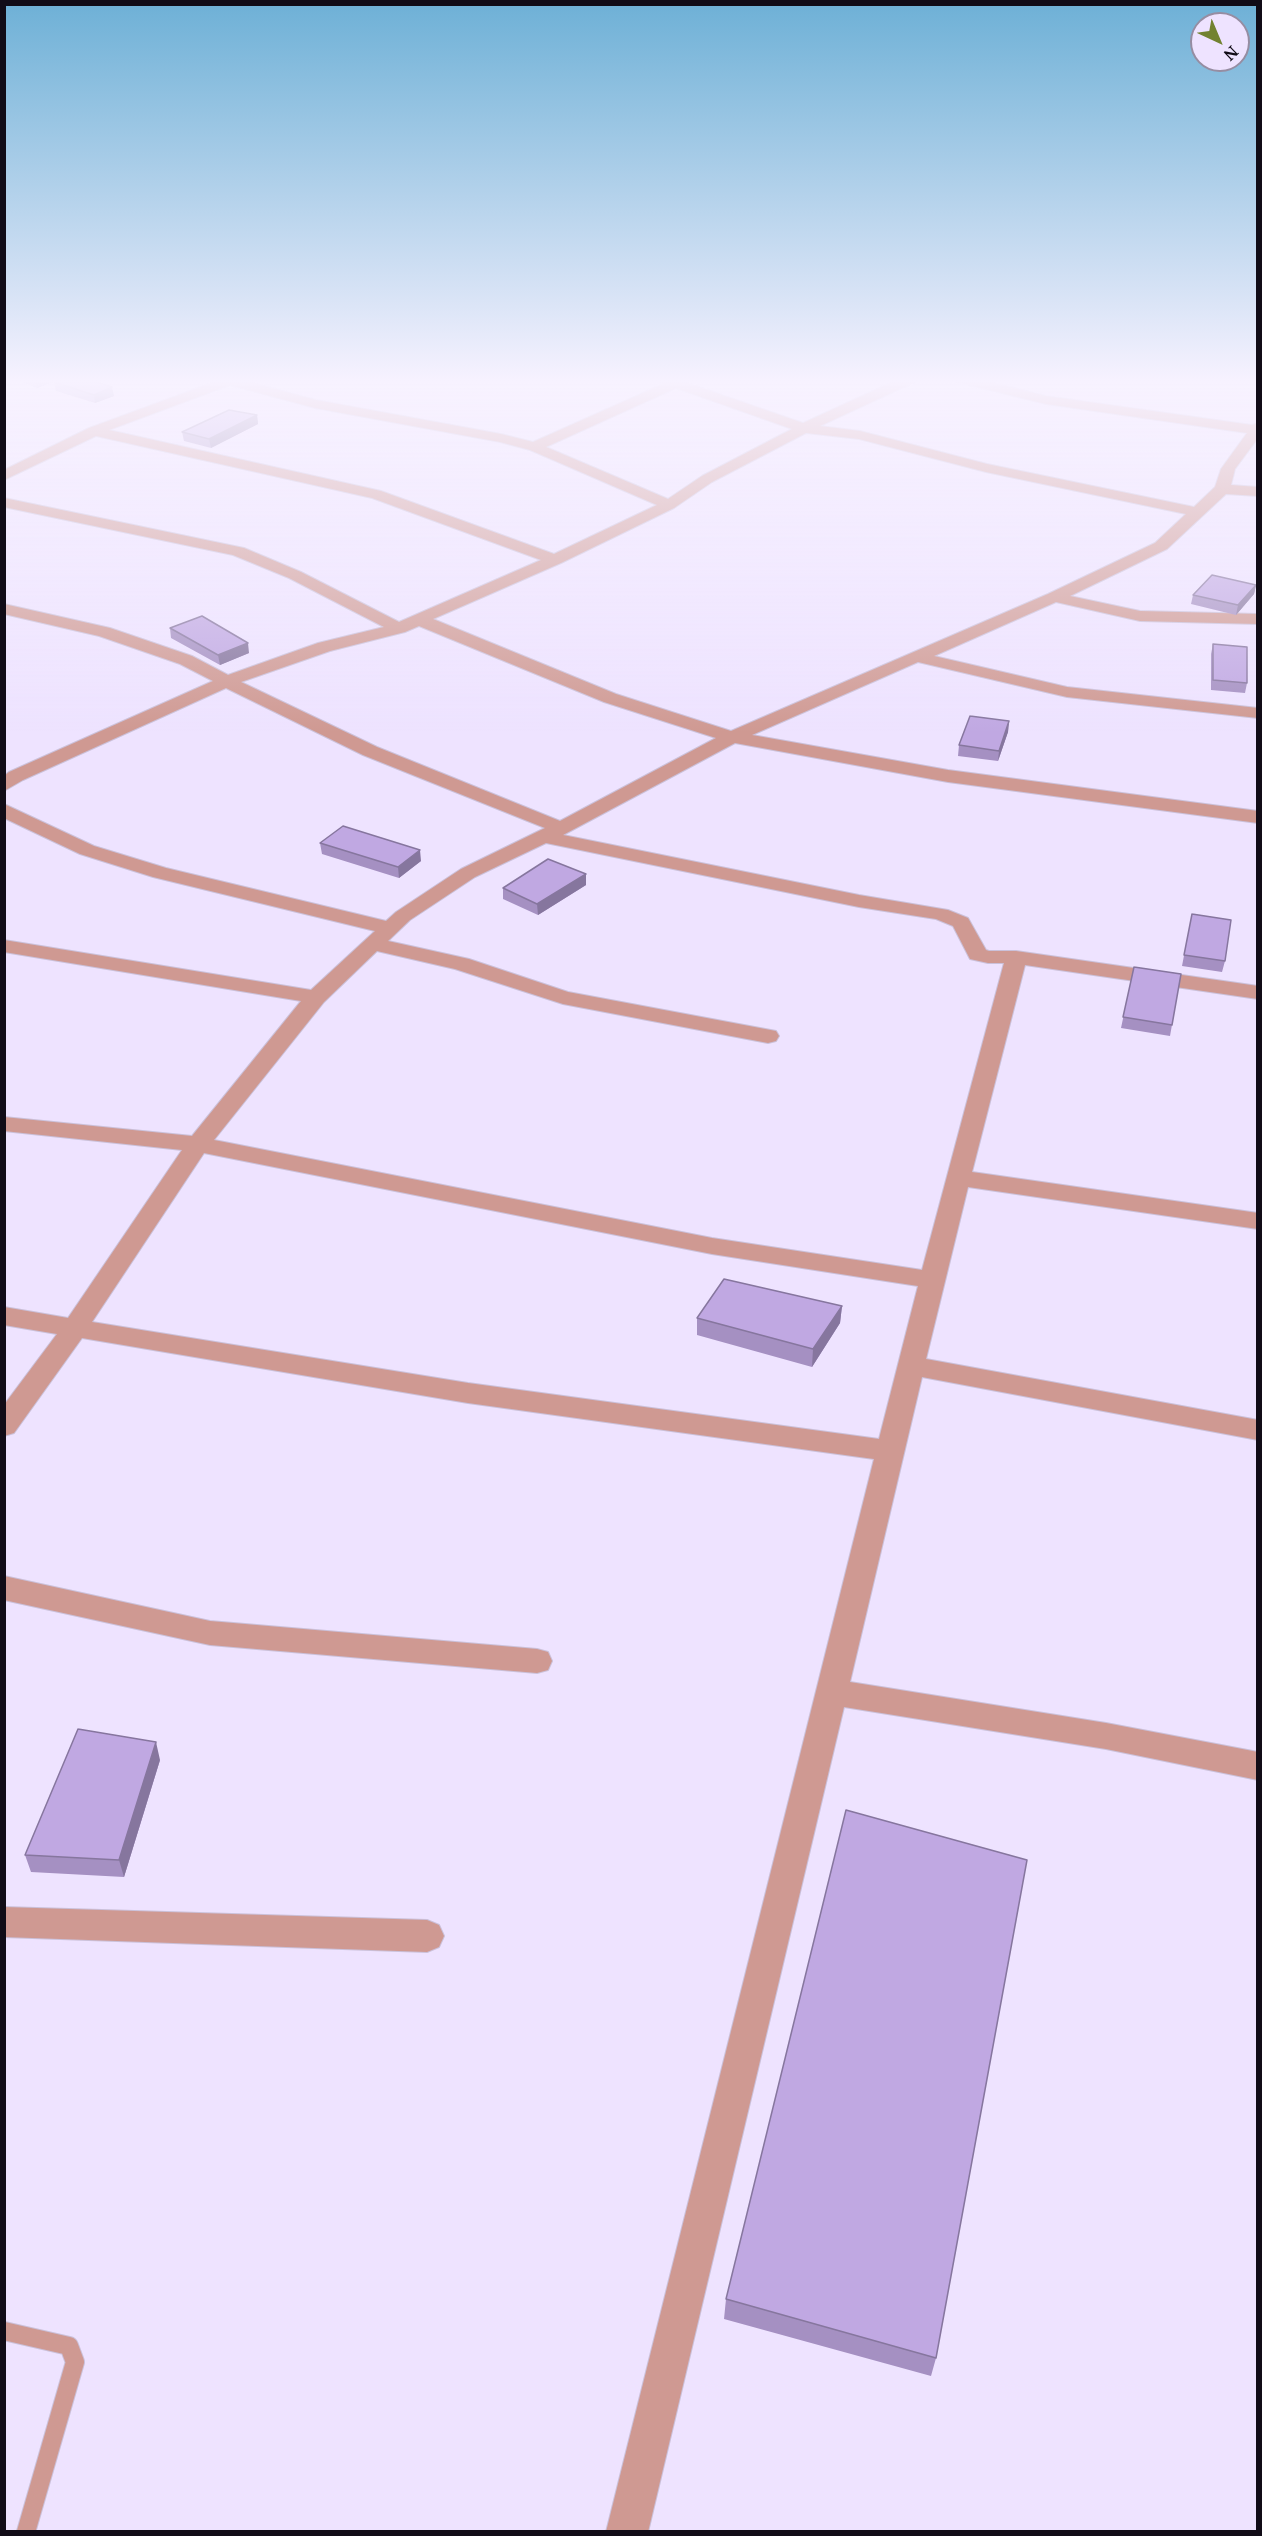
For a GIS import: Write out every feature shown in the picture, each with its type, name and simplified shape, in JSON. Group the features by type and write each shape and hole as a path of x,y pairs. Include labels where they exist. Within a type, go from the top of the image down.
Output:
{"street":[{"path":"382,496 555,560"},
{"path":"649,496 669,505"},
{"path":"4,785 16,776 228,681 324,647 399,628 420,620 555,560 669,505 681,496"},
{"path":"1123,496 1198,512"},
{"path":"4,1426 74,1329 198,1144 316,997 403,916 468,873 732,737 1054,597 1161,546 1214,496"},
{"path":"4,502 238,551 294,575 399,628"},
{"path":"1054,597 1140,616 1257,619"},
{"path":"4,609 124,637 186,660 273,706 551,832 859,901 941,914 961,922 978,954 988,957 1016,957 1257,993"},
{"path":"420,620 610,698 732,737 948,776 1257,817"},
{"path":"918,657 1067,692 1257,713"},
{"path":"4,810 87,850 160,873 390,928"},
{"path":"373,944 461,964 563,997 768,1036"},
{"path":"4,946 316,997"},
{"path":"627,2532 932,1280 1016,957"},
{"path":"4,1124 198,1144 712,1246 932,1280"},
{"path":"960,1178 1257,1221"},
{"path":"4,1316 468,1393 890,1451"},
{"path":"912,1365 1257,1430"},
{"path":"4,1588 210,1633 537,1661"},
{"path":"832,1692 1106,1736 1257,1766"},
{"path":"4,1922 427,1936"}],"lane":[{"path":"4,2331 69,2346 75,2362 26,2532"}],"building":[{"path":"1212,575 1256,585 1238,605 1193,595"},
{"path":"202,616 248,643 218,655 170,628"},
{"path":"1213,644 1247,647 1247,683 1213,680"},
{"path":"970,716 1009,721 999,751 959,745"},
{"path":"343,826 420,850 398,867 320,843"},
{"path":"548,859 586,874 537,904 503,888"},
{"path":"1192,914 1231,920 1225,961 1184,955"},
{"path":"1134,967 1181,974 1172,1025 1123,1017"},
{"path":"724,1279 842,1306 813,1349 697,1318"},
{"path":"78,1729 156,1742 119,1860 25,1855"},
{"path":"846,1810 1027,1860 936,2358 726,2299"}]}
